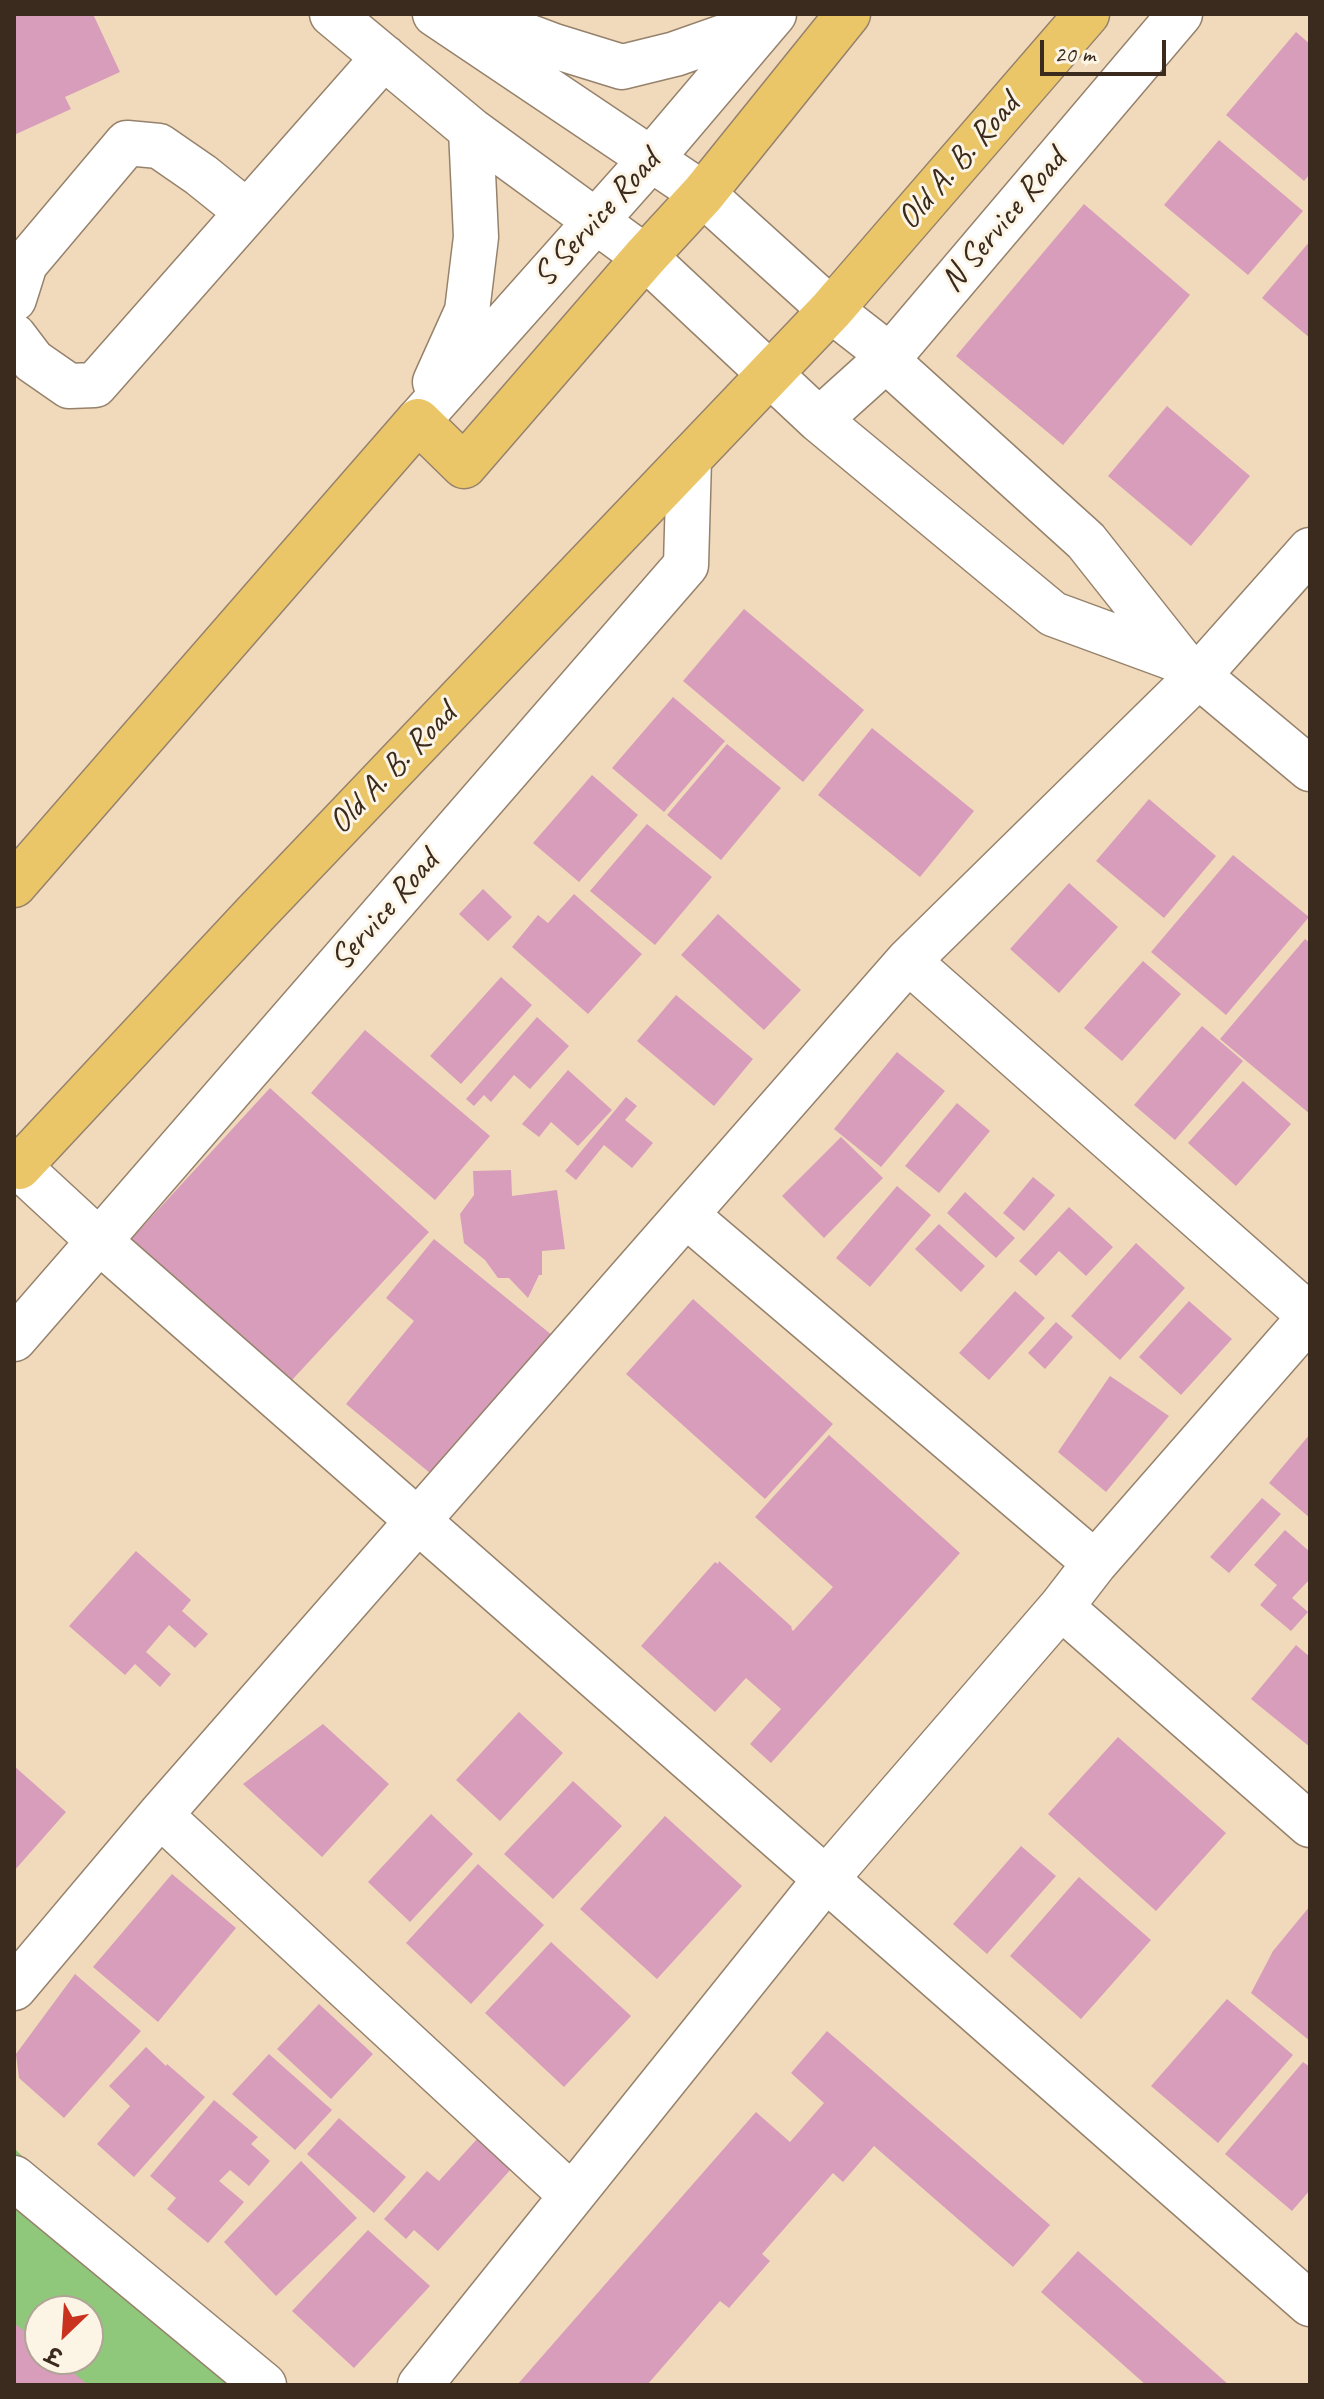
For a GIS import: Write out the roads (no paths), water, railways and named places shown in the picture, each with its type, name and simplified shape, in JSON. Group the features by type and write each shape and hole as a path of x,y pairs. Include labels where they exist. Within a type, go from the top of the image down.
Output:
{"main road":[{"path":"14,885 418,421 464,466 703,194 848,14"},
{"name":"Old A. B. Road","path":"19,1167 255,914 772,375 1087,14"}],"street":[{"path":"332,14 471,130 645,257 819,420 1053,614 1190,668"},
{"path":"435,14 703,194 831,310 890,356 896,369 1086,541 1190,668 1310,769"},
{"path":"469,14 554,46 622,67 675,54 771,17"},
{"name":"N Service Road","path":"819,420 890,356 1180,14"},
{"name":"S Service Road","path":"418,421 651,159 771,17"},
{"path":"14,336 33,361 69,386 95,385 384,57"},
{"path":"418,421 467,311 476,237 471,130"},
{"path":"14,299 25,264 127,143 159,146 247,212"},
{"name":"Service Road","path":"14,1339 686,565 689,459"},
{"path":"14,1988 160,1815 908,961 1190,668 1310,550"},
{"path":"420,2385 825,1880 1310,1316 908,961"},
{"path":"19,1167 418,1522 1310,2304"},
{"path":"686,1215 738,1256 1095,1563"},
{"path":"1061,1607 1310,1825"},
{"path":"160,1815 571,2195"},
{"path":"14,2178 264,2385"}]}
